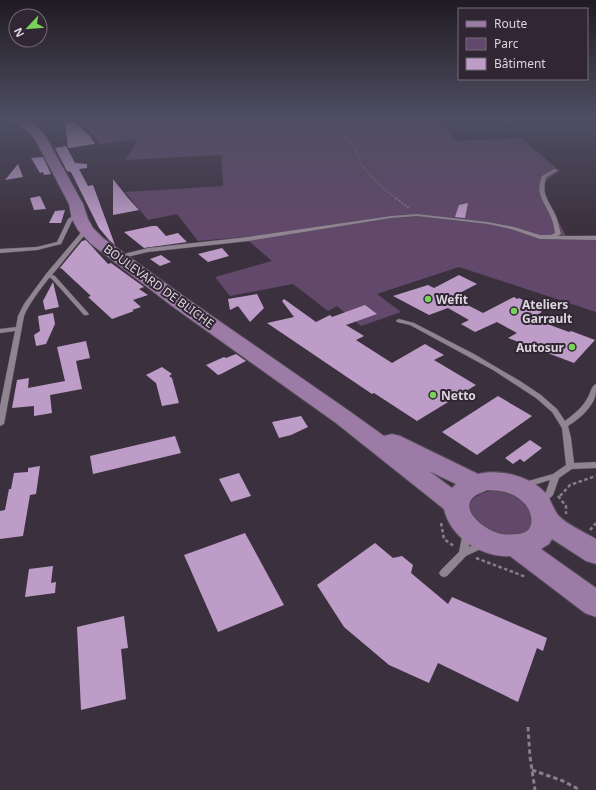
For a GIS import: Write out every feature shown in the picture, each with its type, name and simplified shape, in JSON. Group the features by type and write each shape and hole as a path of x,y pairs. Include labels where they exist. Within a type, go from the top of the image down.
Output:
{"main road":[{"name":"BOULEVARD DE BLICHE","path":"50,155 76,204 86,230 118,257 179,302 344,418 456,505"},
{"name":"BOULEVARD DE BLICHE","path":"344,418 475,483"},
{"path":"553,506 538,538 528,543 516,546 502,546 473,541 457,513 456,505 462,492 475,483 496,481 518,486 553,506 594,543"},
{"path":"516,546 596,604"}],"street":[{"path":"552,237 558,234 557,226 554,216 543,197 540,188 544,177 556,170"},
{"path":"0,251 50,247 59,243 70,220 79,214"},
{"path":"118,257 148,250 248,239 391,217 417,215 488,223 512,228 540,237 596,238"},
{"path":"0,424 21,316 26,305 48,275 86,230"},
{"path":"48,275 53,277 86,314"},
{"path":"399,321 412,324 526,388 549,406 564,425 570,466"},
{"path":"0,331 18,329"},
{"path":"564,425 588,406 596,388"},
{"path":"518,486 556,476 570,466 596,465"},
{"path":"553,506 556,476"},
{"path":"444,573 473,541"}],"path":[{"path":"358,155 361,165 383,188 404,203 417,215"},
{"path":"553,506 570,485 596,476"},
{"path":"584,527 594,543"},
{"path":"528,727 534,790"},
{"path":"532,770 562,781 580,790"}],"green space":[{"path":"129,155 541,155 560,171 548,179 543,187 551,207 566,236 596,235 596,312 459,267 377,294 401,312 361,326 337,306 328,311 293,284 230,296 215,277 272,261 244,237 198,241 177,214 148,220 125,192 223,186 221,155 125,160"},
{"path":"494,490 516,497 532,513 531,526 524,535 512,537 488,533 471,515 469,505 471,501 480,495"}],"building":[{"path":"59,155 71,155 75,163 87,164 87,168 79,169 88,186 93,185 115,245 99,228 71,172 67,171"},
{"path":"43,157 51,174 44,175 43,172 40,173 31,158"},
{"path":"18,164 23,177 5,180"},
{"path":"113,179 128,198 139,210 113,215"},
{"path":"40,196 46,209 34,210 30,198"},
{"path":"468,203 465,218 455,217 459,205"},
{"path":"65,210 61,223 49,223 55,211"},
{"path":"157,226 166,236 178,233 187,242 144,248 124,232"},
{"path":"86,240 108,264 111,263 144,287 139,289 148,295 133,300 141,307 112,319 88,297 91,296 61,268 59,269 82,241"},
{"path":"222,248 229,256 208,262 198,254"},
{"path":"161,255 171,262 160,266 150,259"},
{"path":"459,275 477,284 452,297 483,313 514,297 517,299 519,298 541,309 539,310 542,312 531,318 595,340 574,363 508,338 517,333 497,322 475,332 461,324 469,320 448,308 429,315 393,296 428,285 434,288"},
{"path":"53,282 59,307 45,310 43,301"},
{"path":"257,294 264,308 250,322 238,306 230,310 228,299"},
{"path":"284,299 316,322 330,315 332,317 365,305 377,314 346,325 364,336 356,340 392,363 425,344 444,355 434,360 476,385 417,421 374,393 372,394 267,323 294,317 282,301"},
{"path":"53,313 55,324 46,344 36,346 34,335 40,331 38,316"},
{"path":"86,341 90,358 76,361 82,389 50,395 52,413 34,416 34,406 12,408 17,380 29,378 28,388 65,381 57,347"},
{"path":"236,354 246,361 221,374 218,375 206,365 224,357 226,358"},
{"path":"162,367 172,374 169,376 172,378 179,403 162,406 156,383 146,375"},
{"path":"498,396 532,416 477,455 442,432"},
{"path":"301,416 308,427 291,435 279,438 272,422"},
{"path":"175,436 181,453 93,474 90,456"},
{"path":"530,440 542,448 524,462 520,459 513,464 505,458"},
{"path":"40,466 36,494 30,495 23,536 0,539 0,511 5,510 14,473 28,472 28,468"},
{"path":"239,473 251,496 231,502 219,479"},
{"path":"245,533 284,605 218,632 184,555"},
{"path":"375,543 393,558 402,556 413,565 411,573 448,604 452,597 547,638 543,651 537,648 518,702 438,663 429,683 389,665 344,627 317,585"},
{"path":"53,566 51,583 56,582 55,593 25,597 29,569"},
{"path":"124,616 128,648 121,649 126,699 81,710 77,627"}],"place":[{"name":"Wefit","path":"428,299"},
{"name":"Ateliers Garrault","path":"514,311"},
{"name":"Autosur","path":"572,347"},
{"name":"Netto","path":"433,395"}]}
